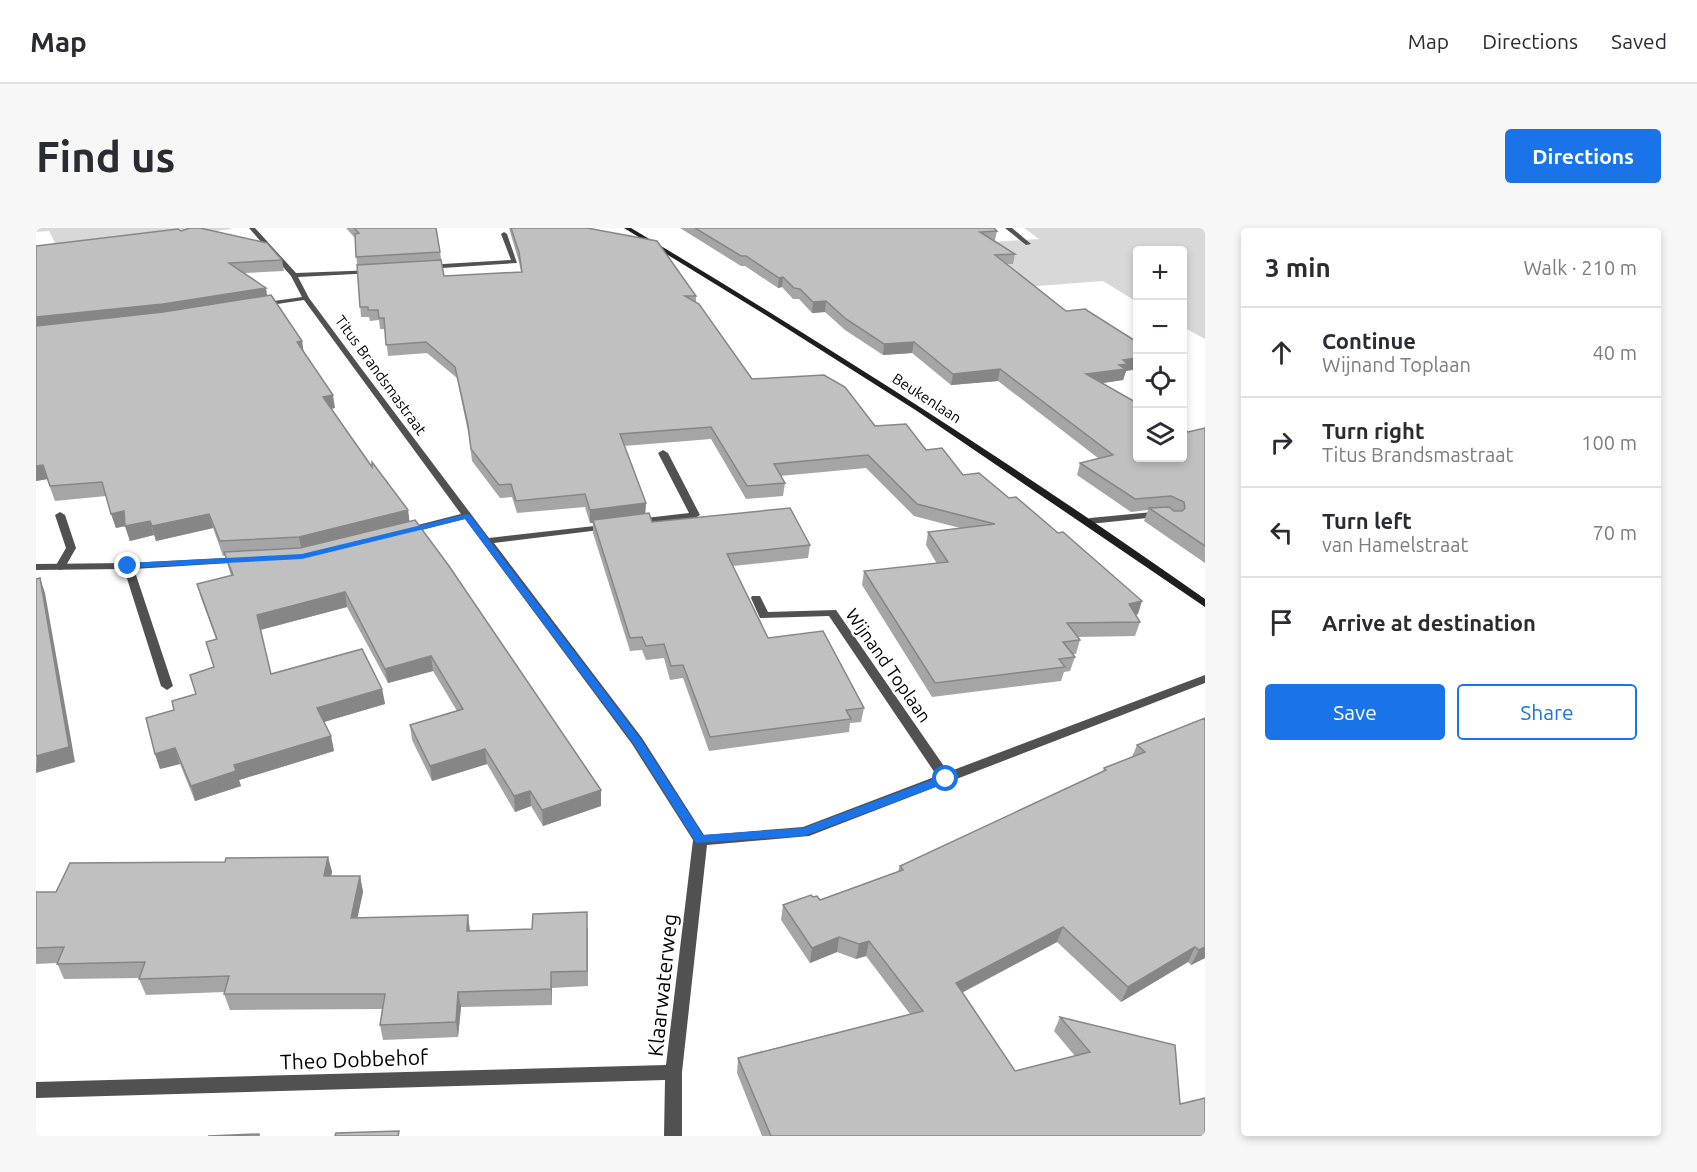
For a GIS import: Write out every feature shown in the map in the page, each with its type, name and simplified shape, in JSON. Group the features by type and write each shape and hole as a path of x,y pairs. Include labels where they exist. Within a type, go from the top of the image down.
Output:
{"street":[{"name":"Titus Brandsmastraat","path":"252,228 294,275 306,298 637,741 700,840"},
{"name":"Beukenlaan","path":"627,228 914,405 1090,521 1205,604"},
{"path":"1008,228 1029,244"},
{"path":"422,268 515,262 504,234"},
{"path":"294,275 387,270"},
{"path":"247,307 306,298"},
{"path":"626,524 695,515 663,453"},
{"path":"1090,521 1167,514 1174,519"},
{"path":"60,515 71,548 60,567"},
{"path":"390,535 467,516"},
{"path":"487,541 614,525"},
{"path":"36,567 128,566 255,559"},
{"path":"128,566 167,686"},
{"name":"Wijnand Toplaan","path":"756,598 764,616 832,612 946,779"},
{"path":"700,840 804,832 1205,679"},
{"name":"Klaarwaterweg","path":"674,1136 674,1072 700,840"},
{"name":"Theo Dobbehof","path":"36,1090 674,1072"}],"shaded area":[{"path":"36,228 231,229 59,251 49,231 36,232"},
{"path":"1024,228 1205,228 1205,339 1187,329 1187,246 1133,246 1133,300 1103,281 1012,288 915,247 1039,239"}],"building":[{"path":"200,228 267,243 282,260 229,263 266,288 163,304 36,317 36,246 178,229 181,231"},
{"path":"354,228 436,228 440,252 356,257 355,234 359,233"},
{"path":"511,228 587,228 657,241 696,296 685,296 699,304 752,379 824,375 845,387 875,426 906,424 926,450 942,448 963,475 979,473 1009,498 1016,497 1058,533 1063,532 1142,601 1129,604 1140,622 1067,623 1080,640 1063,642 1075,657 1059,659 1065,667 935,683 864,571 948,562 928,532 995,524 917,504 868,455 774,464 785,483 747,486 711,427 620,434 646,503 590,510 585,494 516,501 511,484 499,485 471,449 455,367 426,342 386,345 384,318 379,318 378,310 360,307 357,265 441,260 444,276 522,272 519,252"},
{"path":"695,228 994,228 997,231 980,232 1015,254 995,255 1066,311 1085,309 1133,339 1133,359 1123,360 1128,364 1119,365 1126,369 1086,374 1133,401 1133,462 1187,462 1187,432 1205,428 1205,546 1149,508 1169,507 1174,511 1182,511 1185,508 1184,502 1171,496 1135,499 1080,463 1113,455 1000,369 953,374 914,342 884,344 846,319 826,301 813,302 783,277 779,278 746,256 741,256"},
{"path":"271,295 302,341 297,342 333,395 323,397 372,467 372,462 408,510 299,537 220,541 209,514 152,526 150,521 125,526 124,511 111,514 102,482 50,486 43,465 36,466 36,326 163,312"},
{"path":"790,508 810,545 727,554 768,638 823,631 864,708 846,710 851,719 710,737 683,665 671,666 664,644 646,646 642,637 630,638 593,520 649,513 652,522"},
{"path":"415,520 449,566 601,790 542,810 530,791 514,796 485,749 430,766 410,725 463,709 431,656 385,669 345,592 257,615 271,674 362,649 382,689 317,708 331,736 234,765 236,771 191,786 175,748 155,754 146,718 174,710 172,701 196,694 190,675 214,667 206,642 217,639 197,584 233,575 224,552 300,548"},
{"path":"40,578 69,747 36,756 36,579"},
{"path":"1205,718 1205,947 1199,950 1195,947 1128,987 1063,927 956,983 1015,1071 1090,1052 1060,1017 1175,1045 1180,1104 1205,1098 1205,1136 771,1136 738,1058 923,1011 869,941 859,944 839,937 812,948 783,905 811,895 817,896 820,900 903,870 900,866 1106,770 1104,768 1145,752 1137,745"},
{"path":"328,857 324,876 360,876 351,918 468,915 467,931 532,929 533,914 587,912 587,971 551,972 551,989 458,992 456,1022 380,1025 385,994 224,994 229,976 139,979 145,962 57,964 64,947 36,948 36,892 56,892 70,863 225,862 226,858"},
{"path":"399,1131 398,1136 335,1136 336,1133"},
{"path":"259,1134 259,1136 208,1136"}],"route":[{"path":"128,566 302,556 467,516 637,741 700,840 804,832 946,779"}]}
